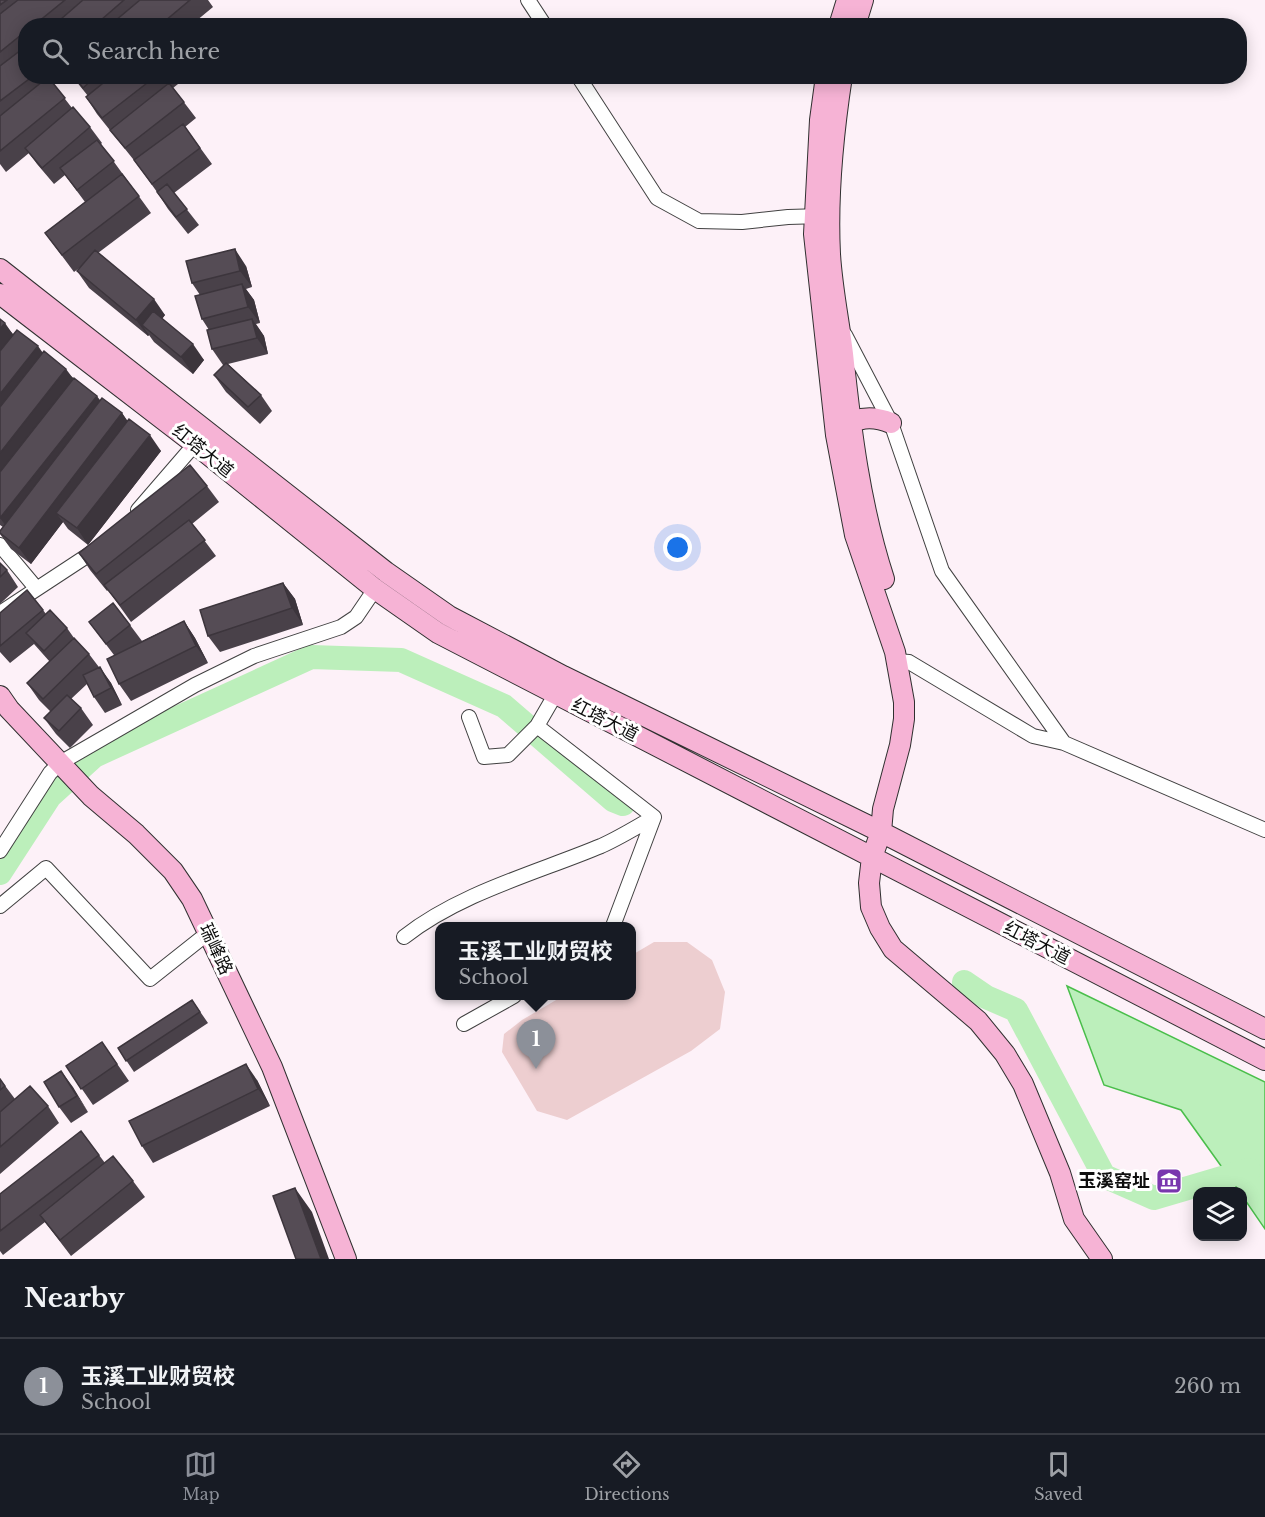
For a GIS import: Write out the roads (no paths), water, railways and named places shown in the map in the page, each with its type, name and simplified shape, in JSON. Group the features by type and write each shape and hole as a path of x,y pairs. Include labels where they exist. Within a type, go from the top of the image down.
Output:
{"main road":[{"path":"841,18 847,0"},
{"path":"857,18 863,0"},
{"path":"825,84 820,120 822,216 840,325 843,429"},
{"path":"841,84 817,267 843,429 857,472 915,710 912,739 895,813 881,832 872,857 869,883 871,907 892,949 978,1021 1005,1054 1023,1084 1059,1173 1074,1219 1102,1259"},
{"name":"红塔大道","path":"0,269 386,572 448,616 563,676 881,832 1265,1029"},
{"name":"红塔大道","path":"0,294 195,444 375,589 438,633 1265,1060"},
{"path":"843,429 866,418 883,419 891,423"},
{"name":"瑞峰路","path":"0,696 9,709 91,796 136,834 173,871 192,899 272,1067 346,1259"}],"street":[{"path":"528,0 540,18"},
{"path":"583,84 657,198 699,220 742,222 822,216"},
{"path":"840,325 891,423 942,571 1064,743"},
{"path":"128,522 195,444"},
{"path":"0,545 36,588"},
{"path":"0,613 103,546"},
{"path":"0,851 50,773 67,770 195,685 254,656 341,627 356,617 375,589"},
{"path":"903,662 1033,736 1064,743 1265,830"},
{"path":"469,717 484,757 508,755 536,727 555,695"},
{"path":"536,727 654,818"},
{"path":"615,922 654,818"},
{"path":"404,937 425,921 506,882 603,845 654,818"},
{"path":"0,906 46,868 150,980 208,933"},
{"path":"464,1024 507,1000"}],"waterway":[{"path":"0,873 50,796 94,756 311,657 401,660 504,706 613,800 623,804"},
{"path":"964,982 986,997 1016,1010 1104,1176 1154,1198 1249,1170"}],"place":[{"name":"玉溪工业财贸校","path":"536,1069"},
{"name":"玉溪窑址","path":"1169,1181"}]}
